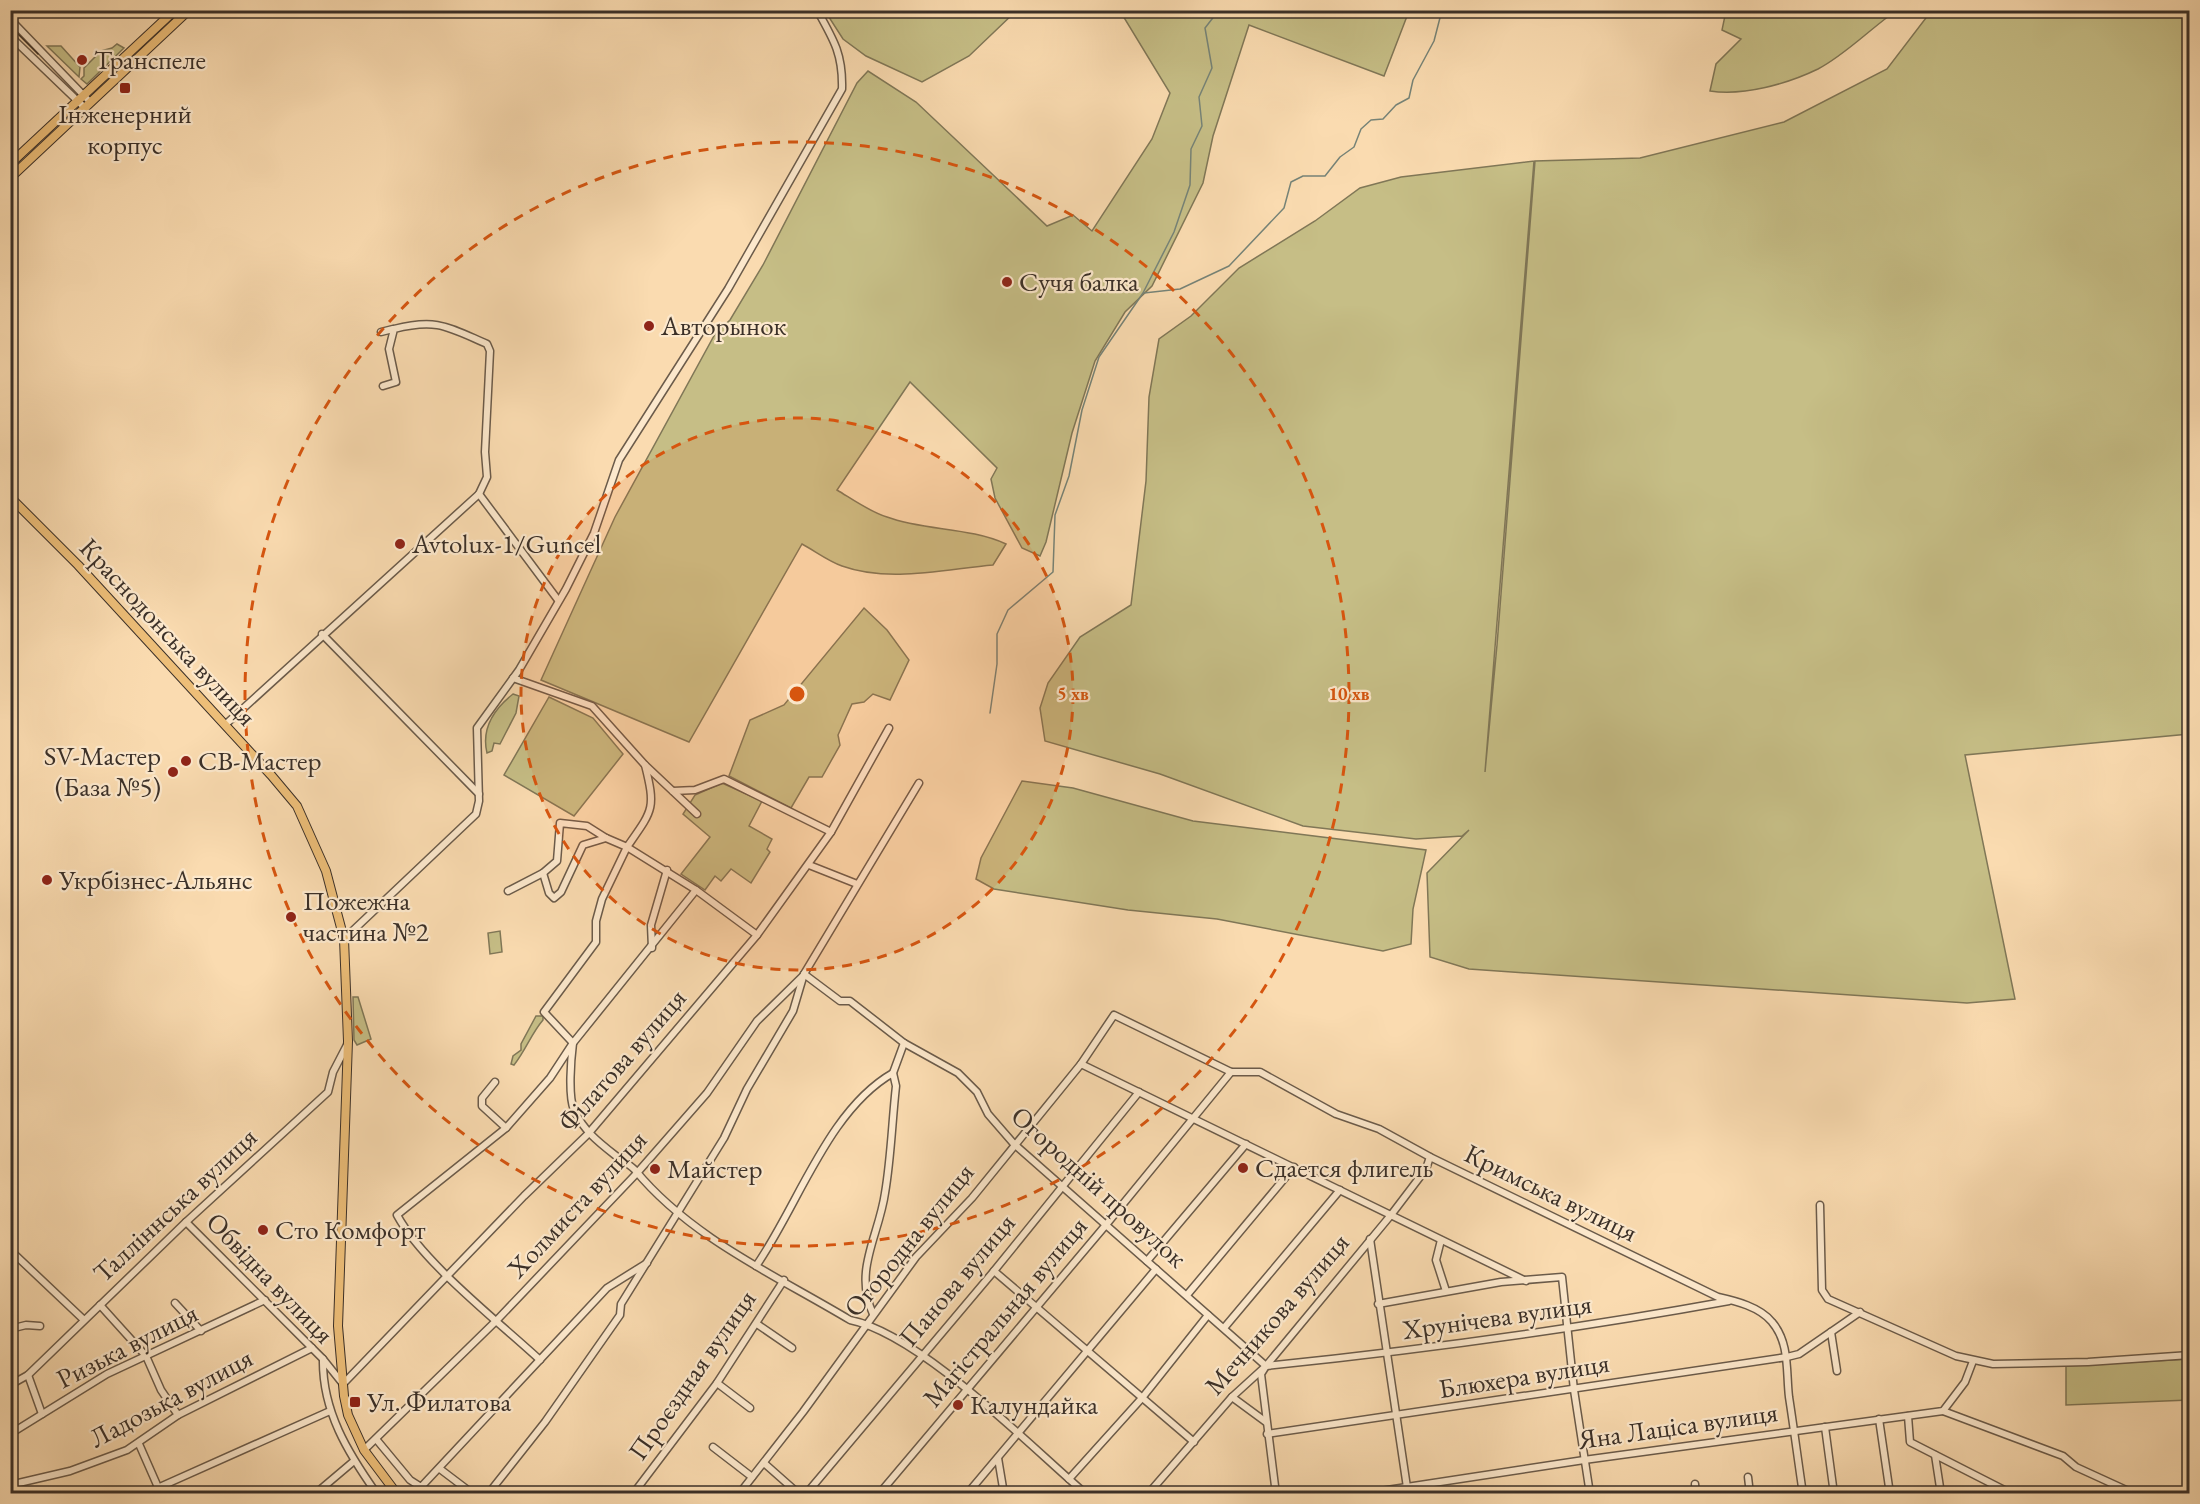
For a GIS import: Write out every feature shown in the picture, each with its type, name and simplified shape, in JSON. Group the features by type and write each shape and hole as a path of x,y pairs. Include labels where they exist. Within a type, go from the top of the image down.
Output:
{"main road":[{"path":"10,164 175,10"},
{"path":"10,178 189,10"},
{"name":"Краснодонська вулиця","path":"10,497 78,565 226,724 297,806 326,871 344,939 348,1041 338,1326 343,1384 348,1415 364,1450 397,1494"}],"street":[{"path":"344,939 476,814 479,794 477,728 513,678 566,589 594,533 619,460 728,289 842,89 843,66 837,44 817,10"},
{"path":"10,19 38,46 88,105"},
{"path":"10,36 29,55 81,98"},
{"path":"29,55 38,46"},
{"path":"226,724 478,494 487,477 485,452 490,351 487,344 434,323 418,323 381,332"},
{"path":"383,386 396,382 389,349 394,329"},
{"path":"478,494 558,600"},
{"path":"322,634 479,794"},
{"path":"513,678 592,706 645,765 697,814"},
{"name":"Філатова вулиця","path":"343,1384 447,1274 588,1134 757,935 831,832 888,728"},
{"path":"645,765 653,799 649,815 627,847 602,899 596,921 596,942 544,1012 573,1043 573,1084 570,1094 573,1108 588,1134 637,1173 678,1214 756,1266 784,1280 850,1320 866,1323 921,1355 1017,1432 1086,1494"},
{"path":"673,791 695,790 724,779 831,832"},
{"path":"488,1494 545,1422 620,1315 621,1304 724,1138 747,1089 793,1011 804,974 919,783"},
{"path":"508,891 543,873 557,861 560,823 587,826 667,870 757,935"},
{"path":"543,873 549,893 554,898 561,892 583,845 606,838"},
{"path":"809,865 857,884"},
{"path":"652,949 651,925 667,870"},
{"path":"540,1360 447,1274 403,1226 397,1215 506,1128 550,1078 573,1043 652,949 696,890"},
{"name":"Огородній провулок","path":"804,974 840,1001 850,1001 904,1043 958,1072 977,1092 988,1114 1014,1144 1266,1366"},
{"name":"Холмиста вулиця","path":"364,1450 497,1320 637,1173 707,1093 757,1021 804,974"},
{"name":"Огородна вулиця","path":"739,1494 916,1257 972,1198 1081,1064 1114,1015"},
{"name":"Кримська вулиця","path":"1114,1015 1231,1072 1260,1072 1336,1114 1379,1129 1430,1157 1718,1297 1734,1300 1771,1321 1780,1334 1787,1357 1803,1494"},
{"name":"Талліннська вулиця","path":"10,1385 28,1375 186,1222 328,1092 333,1072 348,1041"},
{"path":"873,1314 868,1304 864,1272 885,1194 896,1086 893,1073 904,1043"},
{"path":"1081,1064 1526,1281"},
{"name":"Магістральная вулиця","path":"879,1494 1106,1226 1231,1072"},
{"path":"756,1266 778,1235 818,1154 873,1085 893,1073"},
{"path":"495,1082 482,1098 482,1106 506,1128"},
{"name":"Панова вулиця","path":"806,1494 994,1271 1060,1186 1138,1092"},
{"path":"1147,1261 1246,1144"},
{"name":"Мечникова вулиця","path":"1148,1494 1232,1397 1266,1366 1391,1215 1426,1169 1430,1157"},
{"path":"1187,1295 1294,1167"},
{"path":"1224,1328 1340,1190"},
{"path":"1820,1205 1822,1290 1828,1299 1956,1356 1993,1364 2064,1363 2190,1355"},
{"name":"Обвідна вулиця","path":"186,1222 323,1359 330,1411 354,1461 377,1494"},
{"path":"1370,1239 1378,1304 1408,1490"},
{"path":"1441,1240 1436,1260 1446,1291"},
{"path":"10,1250 84,1320"},
{"path":"376,1439 410,1480 421,1487 607,1288 649,1262"},
{"path":"967,1494 1156,1269"},
{"path":"994,1271 1194,1442"},
{"path":"1378,1304 1446,1291 1562,1277 1574,1390 1590,1494"},
{"name":"Проєздная вулиця","path":"633,1494 717,1383 784,1280"},
{"name":"Ризька вулиця","path":"10,1434 106,1374 265,1300"},
{"name":"Хрунічева вулиця","path":"1266,1366 1386,1354 1567,1329 1734,1300"},
{"path":"175,1303 201,1331"},
{"path":"100,1305 146,1356 161,1390 178,1415"},
{"name":"Блюхера вулиця","path":"1267,1434 1397,1417 1787,1357 1799,1354 1860,1312"},
{"path":"1069,1479 1142,1398 1208,1315"},
{"path":"757,1324 792,1348"},
{"path":"10,1329 26,1325 40,1326"},
{"path":"1831,1332 1837,1371"},
{"name":"Ладозька вулиця","path":"10,1485 70,1471 139,1444 178,1415 312,1348"},
{"path":"323,1359 343,1384"},
{"path":"1973,1361 1965,1382 1943,1411 2062,1456 2076,1467 2131,1493"},
{"path":"1266,1366 1261,1374 1276,1494"},
{"path":"28,1375 42,1414"},
{"path":"717,1383 750,1408"},
{"path":"1232,1397 1266,1422"},
{"path":"144,1494 330,1411"},
{"name":"Яна Лаціса вулиця","path":"1361,1494 1408,1490 1584,1460 1943,1411"},
{"path":"1908,1416 1910,1442 2012,1494"},
{"path":"1879,1419 1890,1494"},
{"path":"1825,1427 1834,1494"},
{"path":"139,1444 161,1494"},
{"path":"713,1447 752,1477"},
{"path":"1935,1455 1941,1494"},
{"path":"998,1458 1004,1494"},
{"path":"315,1494 354,1461"},
{"path":"764,1463 799,1494"},
{"path":"440,1469 473,1494"},
{"path":"1748,1478 1749,1494"},
{"path":"1695,1484 1696,1494"},
{"path":"2119,1494 2131,1493"}],"shaded area":[{"path":"1726,10 1889,11 1889,16 1836,58 1818,69 1765,88 1737,92 1710,91 1716,64 1741,39 1722,30"},
{"path":"1932,10 2189,11 2189,734 1965,755 2015,999 1967,1003 1469,969 1430,957 1427,873 1469,830 1462,836 1416,839 1303,826 1160,774 1045,741 1040,708 1048,683 1080,637 1131,605 1146,481 1149,397 1159,339 1191,316 1239,268 1315,221 1360,188 1401,177 1534,161 1485,772 1535,161 1640,158 1784,122 1887,69"},
{"path":"825,11 1016,11 969,56 922,82 866,56 843,39"},
{"path":"1120,11 1409,11 1384,76 1249,25 1213,136 1203,183 1152,286 1125,312 1095,361 1072,433 1046,542 1040,556 1022,548 995,498 991,479 997,468 910,382 837,490 868,509 887,517 916,525 977,535 1006,544 993,565 918,573 879,574 842,566 802,544 689,742 541,680 615,517 715,334 730,320 763,265 857,83 868,71 916,102 1047,226 1073,215 1092,231 1152,139 1170,93"},
{"path":"117,44 124,48 87,84 81,79 84,76 84,68 101,51"},
{"path":"47,46 61,46 80,67 79,77"},
{"path":"864,608 887,630 909,660 890,700 873,694 864,702 852,704 838,735 840,745 822,777 809,777 791,808 729,776 750,720 784,705"},
{"path":"513,694 519,696 516,713 500,744 494,743 492,751 487,753 486,735 491,720 500,706"},
{"path":"549,697 593,718 623,754 574,816 504,775"},
{"path":"1022,781 1073,788 1193,821 1426,850 1413,909 1411,944 1383,951 1217,919 1128,910 994,889 976,879 981,858"},
{"path":"722,783 762,801 749,826 772,839 767,849 770,852 751,883 731,869 721,881 715,876 705,890 681,874 710,837 683,814 695,795"},
{"path":"500,931 502,952 490,954 488,933"},
{"path":"353,997 358,997 371,1039 357,1045 354,1040"},
{"path":"536,1016 543,1016 543,1020 514,1065 511,1064 513,1056 521,1050 521,1044"},
{"path":"2189,1359 2189,1400 2066,1405 2066,1366"}],"waterway":[{"path":"990,713 997,664 997,634 1008,610 1053,572 1055,515 1069,476 1082,410 1099,357 1143,293 1174,232 1190,185 1191,149 1202,126 1199,97 1212,68 1205,28 1219,10"},
{"path":"1144,293 1180,289 1229,266 1284,208 1291,182 1303,176 1325,176 1340,157 1354,147 1361,129 1371,120 1383,119 1396,105 1409,98 1413,80 1434,41 1442,10"}],"tram line":[{"path":"10,26 38,54"}],"place":[{"name":"Транспеле","path":"82,60"},
{"name":"Інженерний корпус","path":"125,88"},
{"name":"Сучя балка","path":"1007,282"},
{"name":"Авторынок","path":"649,326"},
{"name":"Avtolux-1/Guncel","path":"400,544"},
{"name":"СВ-Мастер","path":"186,761"},
{"name":"SV-Мастер (База №5)","path":"173,772"},
{"name":"Укрбiзнес-Альянс","path":"47,880"},
{"name":"Пожежна частина №2","path":"291,917"},
{"name":"Сдается флигель","path":"1243,1168"},
{"name":"Майстер","path":"655,1169"},
{"name":"Сто Комфорт","path":"263,1230"},
{"name":"Ул. Филатова","path":"355,1402"},
{"name":"Калундайка","path":"958,1405"}]}
